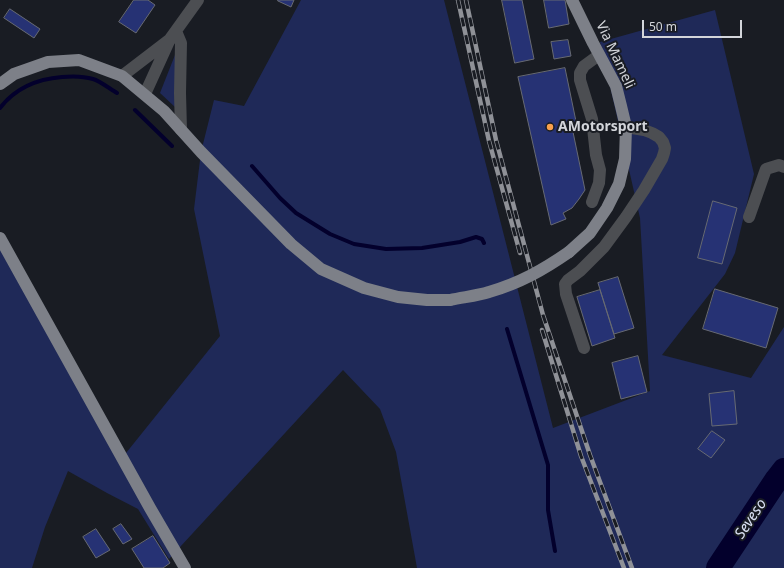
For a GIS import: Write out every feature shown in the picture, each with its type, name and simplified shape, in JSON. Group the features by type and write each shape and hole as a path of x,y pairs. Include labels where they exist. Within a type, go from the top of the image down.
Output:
{"main road":[{"name":"Via Mameli","path":"0,84 14,74 48,62 79,60 122,76 145,94 164,112 290,244 321,269 364,288 398,297 427,300 450,300 488,293 520,281 548,266 569,252 590,233 607,208 619,184 625,159 626,127 616,86 572,0"},
{"path":"0,238 150,508 186,568"}],"street":[{"path":"145,94 173,35 195,1"},
{"path":"122,76 173,35"},
{"path":"173,35 181,43 181,130"},
{"path":"592,202 599,183 600,170 596,155 592,119 580,80 580,73 584,66 599,55"},
{"path":"584,348 566,294 565,284 604,247 626,218 662,159 665,148 659,137 652,133 626,127"},
{"path":"749,218 766,169 779,165 784,167"}],"shaded area":[{"path":"301,0 444,0 553,428 650,391 640,218 600,42 715,10 754,174 735,253 725,274 662,355 751,378 784,327 784,568 417,568 396,452 380,409 343,370 169,559 138,509 68,471 45,527 32,568 0,568 0,238 122,458 220,336 194,209 201,152 214,100 244,106"},
{"path":"175,55 175,107 160,93"}],"building":[{"path":"134,0 148,0 155,5 136,33 119,22"},
{"path":"278,0 294,0 291,7"},
{"path":"502,0 522,0 534,59 515,63"},
{"path":"544,0 565,0 569,24 549,28"},
{"path":"10,9 40,29 34,38 4,18"},
{"path":"568,40 571,56 554,59 551,42"},
{"path":"565,68 578,131 573,132 585,190 572,208 563,213 566,219 551,225 518,77"},
{"path":"713,201 737,208 722,264 698,258"},
{"path":"618,277 634,328 614,334 598,283"},
{"path":"715,289 778,308 766,348 703,329"},
{"path":"600,290 615,338 592,346 577,297"},
{"path":"638,356 647,392 621,399 612,363"},
{"path":"734,391 737,424 712,426 709,394"},
{"path":"712,431 725,440 711,458 698,449"},
{"path":"121,524 132,539 123,544 113,529"},
{"path":"96,529 110,550 96,558 83,537"},
{"path":"153,536 170,563 163,568 144,568 132,549"}],"waterway":[{"path":"0,108 20,89 36,82 53,78 74,76 89,78 99,81 117,93"},
{"path":"135,110 172,146"},
{"path":"252,166 280,198 296,213 330,234 354,244 386,249 422,248 460,242 476,237 482,239 484,243"},
{"path":"507,329 548,465 548,510 555,551"},
{"name":"Seveso","path":"718,568 784,470"}],"railway":[{"path":"458,0 489,141 520,253"},
{"path":"466,0 496,140 543,315 590,455 632,568"},
{"path":"542,330 581,456 624,568"}],"place":[{"name":"AMotorsport","path":"550,127"}]}
